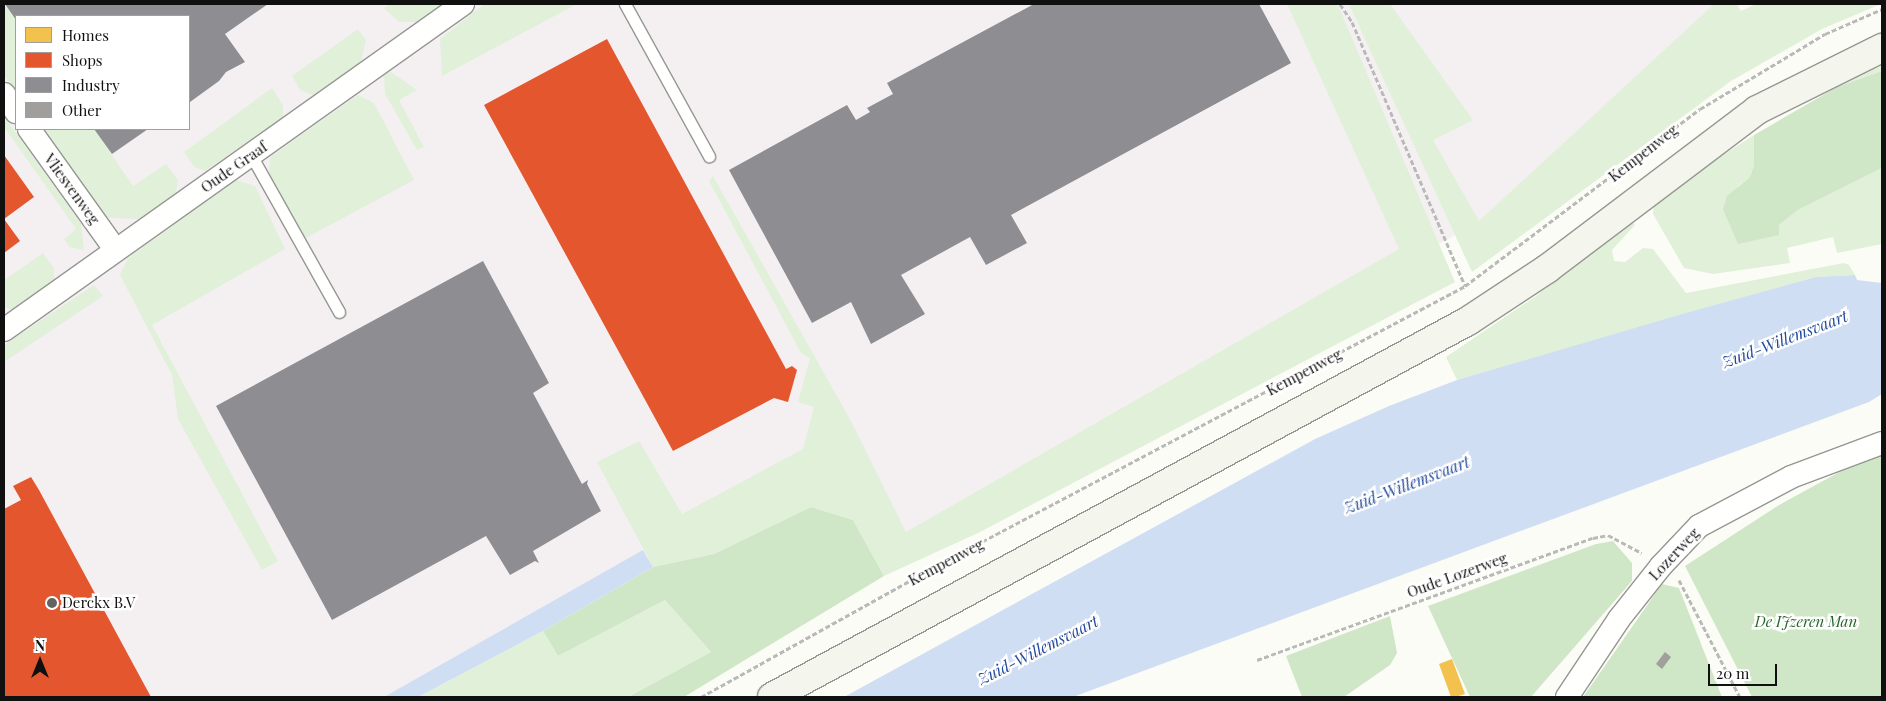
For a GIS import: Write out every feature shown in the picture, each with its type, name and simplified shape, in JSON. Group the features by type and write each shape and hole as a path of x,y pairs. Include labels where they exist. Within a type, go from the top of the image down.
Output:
{"main road":[{"path":"772,697 1468,321 1547,269 1757,110 1882,48"}],"street":[{"name":"Oude Graaf","path":"4,330 115,249 251,156 463,4"},
{"path":"4,94 15,110"},
{"name":"Vliesvenweg","path":"30,130 115,249"},
{"name":"Lozerweg","path":"1568,697 1619,619 1661,566 1699,526 1791,477 1882,443"}],"lane":[{"path":"625,4 709,156"},
{"path":"251,156 339,312"}],"path":[{"path":"1340,4 1352,22 1465,286"},
{"name":"Kempenweg","path":"701,697 936,566 1465,286 1700,109 1825,34 1882,9"},
{"name":"Oude Lozerweg","path":"1257,660 1593,538 1608,535 1623,540 1678,577 1740,697"}],"shaded area":[{"path":"4,4 1716,4 1481,221 905,535 854,439 387,697 4,697"}],"green space":[{"path":"4,4 15,19 15,92 4,75"},
{"path":"390,4 443,4 417,22 399,22 384,8"},
{"path":"484,4 577,4 442,76 440,39"},
{"path":"1287,4 1334,4 1339,7 1455,282 978,533 884,576 853,520 811,507 714,554 653,567 597,462 639,441 682,514 803,449 814,407 798,402 810,358 801,353 709,181 713,176 851,421 906,532 1399,249"},
{"path":"1349,4 1390,4 1473,120 1433,140 1479,221 1714,4 1737,4 1741,11 1756,4 1881,4 1822,29 1731,81 1472,272"},
{"path":"358,29 366,40 361,62 313,95 300,90 292,76"},
{"path":"1882,66 1882,71 1837,87 1866,72"},
{"path":"1882,71 1882,168 1798,210 1779,225 1779,235 1738,244 1723,209 1727,196 1750,177 1754,165 1754,135 1837,87"},
{"path":"391,72 417,90 399,100 424,147 417,150 385,94 384,75"},
{"path":"272,88 283,105 283,117 205,171 194,167 184,152"},
{"path":"358,95 374,103 414,180 302,240 269,175 270,157"},
{"path":"4,116 81,224 84,250 69,247 64,239 76,229 4,127"},
{"path":"42,130 95,130 133,186 166,164 178,180 176,193 139,219 108,218 99,210"},
{"path":"1754,135 1754,165 1750,177 1737,187 1779,225 1798,210 1882,168 1882,244 1837,253 1833,237 1787,248 1790,263 1713,274 1684,268 1653,214 1654,200"},
{"path":"236,180 255,186 285,249 152,325 278,561 262,570 178,419 172,375 120,275 128,258"},
{"path":"1630,219 1635,225 1612,250 1614,261 1625,262 1643,248 1653,249 1686,293 1844,263 1849,265 1855,275 1816,277 1457,380 1446,357 1536,296"},
{"path":"43,253 54,268 54,280 13,310 4,307 4,280"},
{"path":"94,285 103,296 4,362 4,345"},
{"name":"De IJzeren Man","path":"1882,454 1882,697 1752,697 1685,566 1779,505 1843,470"},
{"path":"811,507 853,520 884,576 684,697 628,697 711,652 665,600 558,656 543,631 653,567 714,554"},
{"path":"1613,541 1632,563 1632,581 1531,697 1470,697 1428,606 1596,544"},
{"path":"1662,584 1679,588 1722,697 1583,697"},
{"path":"665,600 711,652 628,697 418,697 543,631 558,656"},
{"path":"1390,616 1397,653 1390,665 1344,697 1302,697 1286,656"}],"water":[{"name":"Zuid-Willemsvaart","path":"1855,275 1857,280 1882,283 1882,394 1869,402 1073,697 844,697 1315,439 1389,406 1457,380 1686,313 1816,277"},
{"path":"643,550 653,567 543,631 418,697 384,697"}],"building: Homes":[{"path":"1452,659 1465,694 1455,697 1451,697 1439,664"}],"building: Shops":[{"path":"607,39 786,369 792,366 797,370 788,402 774,398 673,451 484,105"},
{"path":"4,155 34,197 4,219"},
{"path":"4,219 20,241 4,253"},
{"name":"Derckx B.V","path":"31,477 151,697 4,697 4,509 21,500 13,486"}],"building: Industry":[{"path":"5,4 268,4 225,34 245,62 226,72 219,81 190,102 190,15 15,15 15,19"},
{"path":"1034,4 1259,4 1291,63 1011,215 1027,243 986,265 970,237 901,275 925,314 871,344 851,302 812,323 729,170 847,105 856,120 870,112 867,108 893,94 887,83"},
{"path":"95,130 147,130 112,154"},
{"path":"483,261 549,383 533,393 582,484 588,480 587,484 601,511 533,551 539,563 535,561 510,575 486,536 332,620 216,406"}],"building: Other":[{"path":"1665,652 1671,657 1662,669 1656,664"}],"place":[{"name":"Derckx B.V","path":"52,603"}]}
